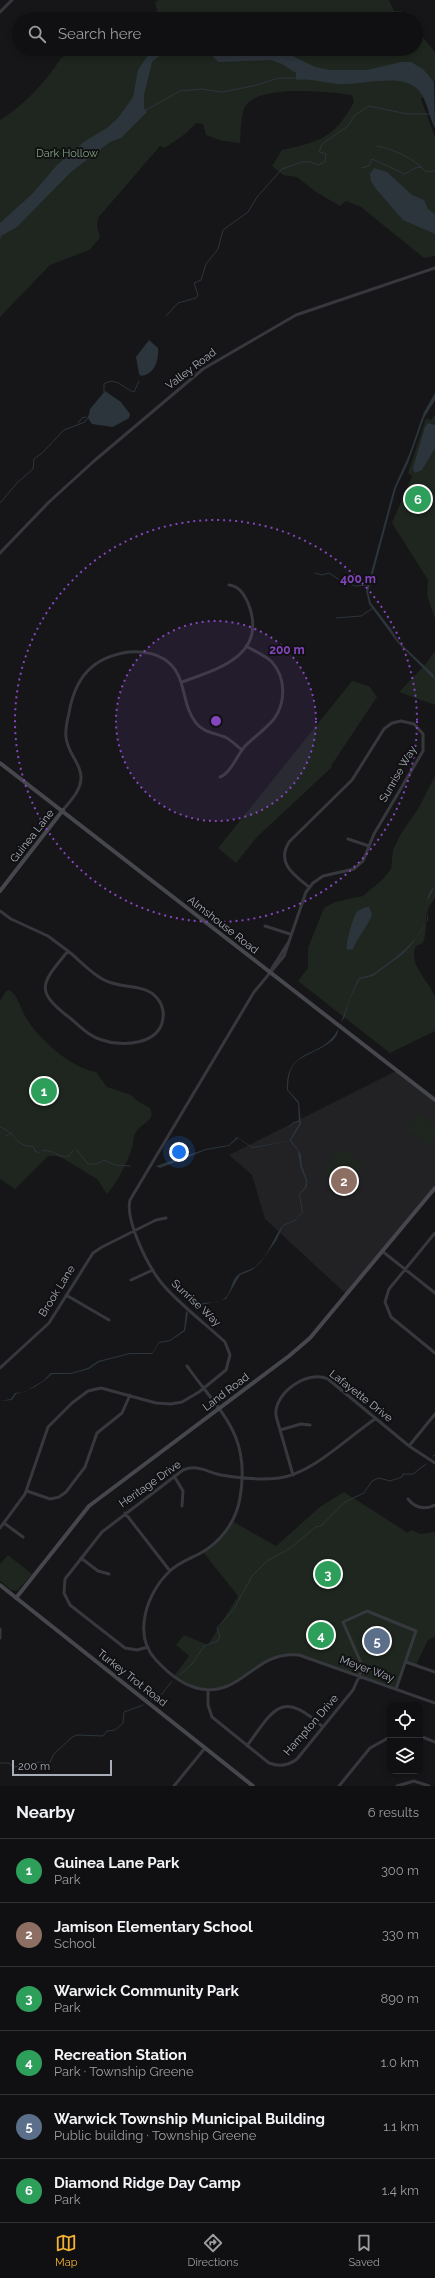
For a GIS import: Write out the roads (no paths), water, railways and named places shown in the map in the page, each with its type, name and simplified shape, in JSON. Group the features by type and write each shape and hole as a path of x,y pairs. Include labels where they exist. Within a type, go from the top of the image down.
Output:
{"street":[{"path":"0,12 12,0"},
{"name":"Valley Road","path":"0,553 49,502 94,461 203,368 296,315 435,268"},
{"path":"182,682 229,664 240,655 246,646 251,627 250,608 241,591 236,586 229,585"},
{"path":"220,777 226,774 242,750 275,717 280,708 283,693 282,681 274,665 265,657 246,646"},
{"path":"63,810 77,792 81,781 80,771 69,750 66,734 73,694 85,673 108,657 123,653 143,652 157,656 168,662 177,671 182,682 190,712 196,724 206,731 227,738 242,750"},
{"name":"Sunrise Way","path":"0,1528 19,1504 26,1491 45,1433 58,1415 91,1390 105,1388 156,1403 171,1404 188,1399 222,1375 228,1367 230,1355 227,1346 163,1285 153,1270 129,1219 128,1209 134,1191 254,992 269,973 288,943 303,897 309,887 323,876 358,867 366,857 374,834 423,751 423,734 418,728 408,722 396,721 384,729 355,777 286,847 284,857 288,869 309,887"},
{"name":"Almshouse Road","path":"0,763 63,810 269,973 435,1100"},
{"name":"Guinea Lane","path":"0,891 63,810"},
{"path":"348,838 369,846"},
{"path":"0,911 11,919 48,936 68,951 108,982 144,989 153,994 161,1004 163,1013 161,1025 157,1032 139,1042 114,1042 101,1040 92,1036 52,1004 45,992 47,980 68,951"},
{"path":"265,926 290,934"},
{"name":"Land Road","path":"16,1598 89,1506 289,1356 310,1338 435,1188"},
{"name":"Brook Lane","path":"0,1368 45,1328 93,1253 102,1246 134,1230 156,1220 166,1218"},
{"path":"435,1233 389,1289 386,1297 386,1306 391,1317 435,1353"},
{"path":"382,1251 404,1270 435,1293"},
{"path":"131,1280 153,1270"},
{"path":"66,1295 109,1320"},
{"name":"Meyer Way","path":"188,1366 234,1431 239,1444 242,1463 242,1477 237,1510 226,1531 210,1547 170,1571 160,1583 145,1615 144,1632 148,1647 160,1665 180,1681 195,1688 208,1690 230,1685 264,1661 288,1654 306,1656 435,1704"},
{"name":"Lafayette Drive","path":"293,1475 275,1413 280,1398 303,1380 315,1376 328,1379 409,1446 435,1463"},
{"path":"26,1491 50,1499 59,1497 66,1492 85,1467 97,1433 122,1413 130,1395"},
{"path":"409,1446 435,1414"},
{"name":"Heritage Drive","path":"148,1647 137,1650 125,1648 68,1602 64,1593 64,1584 67,1577 102,1532 124,1513 183,1470 194,1467 222,1475 242,1477 277,1478 293,1475 311,1465 375,1419"},
{"path":"280,1430 301,1424 310,1426"},
{"path":"174,1476 183,1491 182,1506"},
{"path":"408,1499 414,1506 420,1508 435,1505"},
{"path":"124,1513 170,1571"},
{"path":"4,1522 23,1537"},
{"path":"81,1558 98,1571 109,1574"},
{"name":"Turkey Trot Road","path":"0,1585 253,1786"},
{"path":"359,1676 362,1666 343,1622 367,1611 416,1631 396,1689"},
{"path":"0,1629 0,1638"},
{"path":"406,1662 435,1672"},
{"name":"Hampton Drive","path":"208,1690 208,1705 212,1716 269,1763 286,1765 297,1759 355,1689 359,1676"},
{"path":"247,1746 273,1713 283,1707 292,1706 300,1708 323,1727"},
{"path":"423,1737 435,1742"},
{"path":"339,1786 370,1748 388,1738"},
{"path":"174,1786 205,1748"},
{"path":"397,1786 414,1781 429,1786"}],"waterway":[{"path":"146,110 180,91 201,89 222,92 253,86 279,78 296,78"},
{"path":"166,316 178,303 196,298 198,295 194,283 201,280 206,264 218,249 223,230 248,212 257,197 282,169 302,162 310,162 318,165 325,162 326,154 319,152 322,144 348,126 354,116 369,106 407,114 431,114"},
{"path":"377,146 404,155 426,172 435,171"},
{"path":"361,168 369,166 372,159 405,174 415,168 422,167"},
{"path":"104,392 104,384 112,381 134,392 139,381"},
{"path":"0,503 17,483 33,469 34,459 42,453 64,430 85,422 89,416"},
{"path":"78,423 82,418 86,417"},
{"path":"315,573 322,575 329,573 343,582 356,586 367,585"},
{"path":"336,618 361,616 373,608"},
{"path":"290,1127 293,1123 299,1121"},
{"path":"0,1127 10,1132 23,1145 33,1146 35,1151 39,1153"},
{"path":"6,1136 12,1133"},
{"path":"76,1149 88,1164 97,1164 104,1160 115,1165 130,1166"},
{"path":"42,1151 45,1150 66,1157 69,1156 73,1150"},
{"path":"180,1675 192,1664 204,1646 218,1641 220,1637 217,1628 234,1609 252,1576 267,1561 289,1549 316,1527 321,1526 345,1502 364,1493 372,1481 379,1478 390,1481 402,1477 403,1474 413,1474 426,1464"},
{"path":"151,1700 161,1695 172,1681"},
{"path":"0,1763 9,1763 14,1767 40,1762 49,1764 54,1754 72,1737 77,1735 103,1736 107,1731 115,1730 123,1723 124,1712 143,1705"}],"place":[{"name":"Diamond Ridge Day Camp","path":"418,499"},
{"name":"Guinea Lane Park","path":"44,1091"},
{"name":"Jamison Elementary School","path":"344,1181"},
{"name":"Warwick Community Park","path":"328,1574"},
{"name":"Recreation Station","path":"321,1635"},
{"name":"Warwick Township Municipal Building","path":"377,1641"}],"park label":[{"name":"Dark Hollow","path":"67,153"}]}
